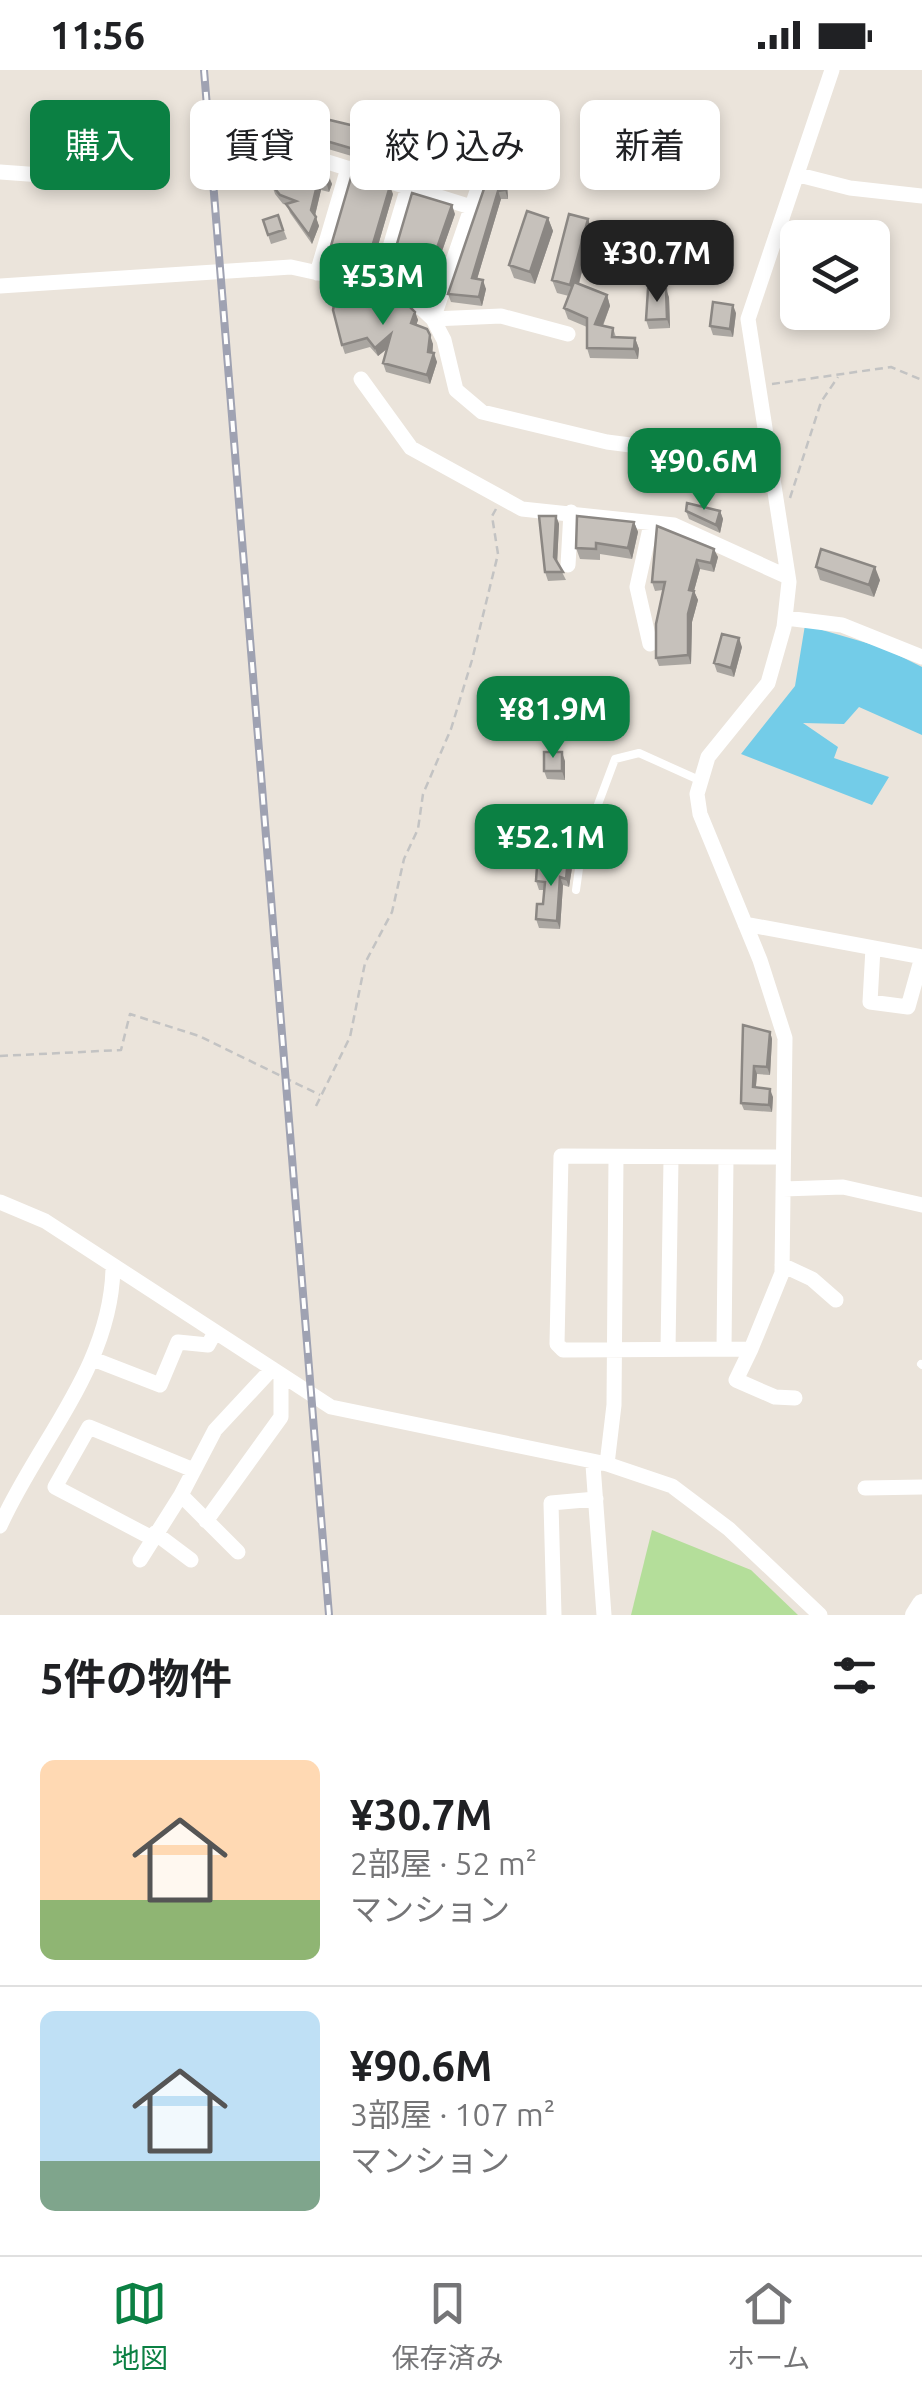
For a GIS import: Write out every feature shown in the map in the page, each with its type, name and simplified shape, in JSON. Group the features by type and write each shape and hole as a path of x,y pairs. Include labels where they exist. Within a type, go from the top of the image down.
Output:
{"main road":[{"path":"915,1615 922,1604"}],"street":[{"path":"795,1398 776,1397 736,1380 776,1295 782,1265 783,1027 700,814 700,780 708,757 768,683 786,618 788,576 748,336 750,308 799,175 832,70"},
{"path":"317,273 348,168 330,162"},
{"path":"0,172 30,174"},
{"path":"799,175 850,188 922,196"},
{"path":"378,286 407,190"},
{"path":"418,190 472,207"},
{"path":"433,319 478,190"},
{"path":"0,286 291,267 378,286 418,304 433,319 444,340 456,390 482,412 608,442 770,463"},
{"path":"433,319 502,316 568,334"},
{"path":"361,379 412,448 505,500 532,512 571,512 693,531 751,562 788,576"},
{"path":"568,566 571,512"},
{"path":"650,644 637,587 652,524"},
{"path":"786,618 842,625 922,657"},
{"path":"745,924 874,948 922,957 908,1007 870,1002 874,948"},
{"path":"750,1349 563,1350 558,1344 561,1156 784,1157"},
{"path":"604,1615 596,1499 614,1406 616,1158"},
{"path":"724,1348 726,1158"},
{"path":"668,1349 671,1159"},
{"path":"783,1189 850,1187 922,1205"},
{"path":"0,1202 45,1221 332,1407 600,1464 665,1483 703,1506 820,1615"},
{"path":"782,1265 812,1279 836,1300"},
{"path":"0,1526 94,1359 113,1268"},
{"path":"94,1359 160,1385 178,1342 208,1344 214,1334"},
{"path":"140,1560 181,1495 215,1430 276,1372"},
{"path":"206,1521 281,1417 276,1372"},
{"path":"191,1470 90,1427 56,1487 153,1535 191,1560"},
{"path":"865,1488 922,1487"},
{"path":"181,1495 238,1552"},
{"path":"554,1615 552,1503 596,1499"}],"lane":[{"path":"576,890 582,848 616,759 639,753 700,780"}],"path":[{"path":"756,390 891,367 922,380"},
{"path":"780,528 821,402 838,376"},
{"path":"316,1106 350,1038 365,963 392,912 404,859 418,829 423,794 454,720 498,554 492,516 505,500"},
{"path":"0,1056 121,1050 130,1014 199,1036 321,1096"}],"green space":[{"path":"652,1530 751,1570 798,1615 631,1615"}],"water":[{"path":"805,625 884,648 922,667 922,735 859,707 844,724 803,723 838,747 834,758 889,777 872,805 741,754 795,686"}],"building":[{"path":"330,120 350,125 350,148 330,142"},
{"path":"350,181 350,190 389,190 367,264 328,256"},
{"path":"276,190 316,190 311,210 316,217 309,235 286,204 296,201"},
{"path":"484,190 505,190 498,191 472,278 483,280 479,297 448,294"},
{"path":"412,193 452,205 423,288 389,271"},
{"path":"527,211 548,218 530,272 509,265"},
{"path":"569,214 588,219 570,285 552,280"},
{"path":"278,215 283,230 268,235 263,220"},
{"path":"339,281 357,285 354,300 375,304 379,291 391,297 390,301 415,312 411,323 427,329 428,352 434,353 427,375 383,363 391,334 375,348 367,338 342,345 333,310"},
{"path":"574,282 607,295 595,324 613,328 612,337 635,338 634,349 587,348 587,318 564,308"},
{"path":"648,289 666,289 667,319 646,320"},
{"path":"713,302 733,305 730,329 710,326"},
{"path":"687,503 720,511 716,525 686,511"},
{"path":"539,516 556,516 554,557 563,572 545,572"},
{"path":"577,516 634,522 628,548 596,543 596,549 576,548"},
{"path":"657,526 714,549 711,563 697,560 689,590 694,591 688,614 688,655 656,658 656,624 665,582 652,582"},
{"path":"821,549 875,567 869,585 816,567"},
{"path":"722,634 739,638 731,668 714,663"},
{"path":"544,752 562,752 562,771 544,771"},
{"path":"553,813 555,844 541,845 539,814"},
{"path":"560,857 568,859 566,879 560,877 557,921 536,919 537,904 543,904 545,882 536,881 537,866 557,867"},
{"path":"743,1025 770,1032 767,1067 754,1066 753,1087 770,1089 769,1105 741,1103"}],"railway":[{"path":"204,70 329,1615"}]}
